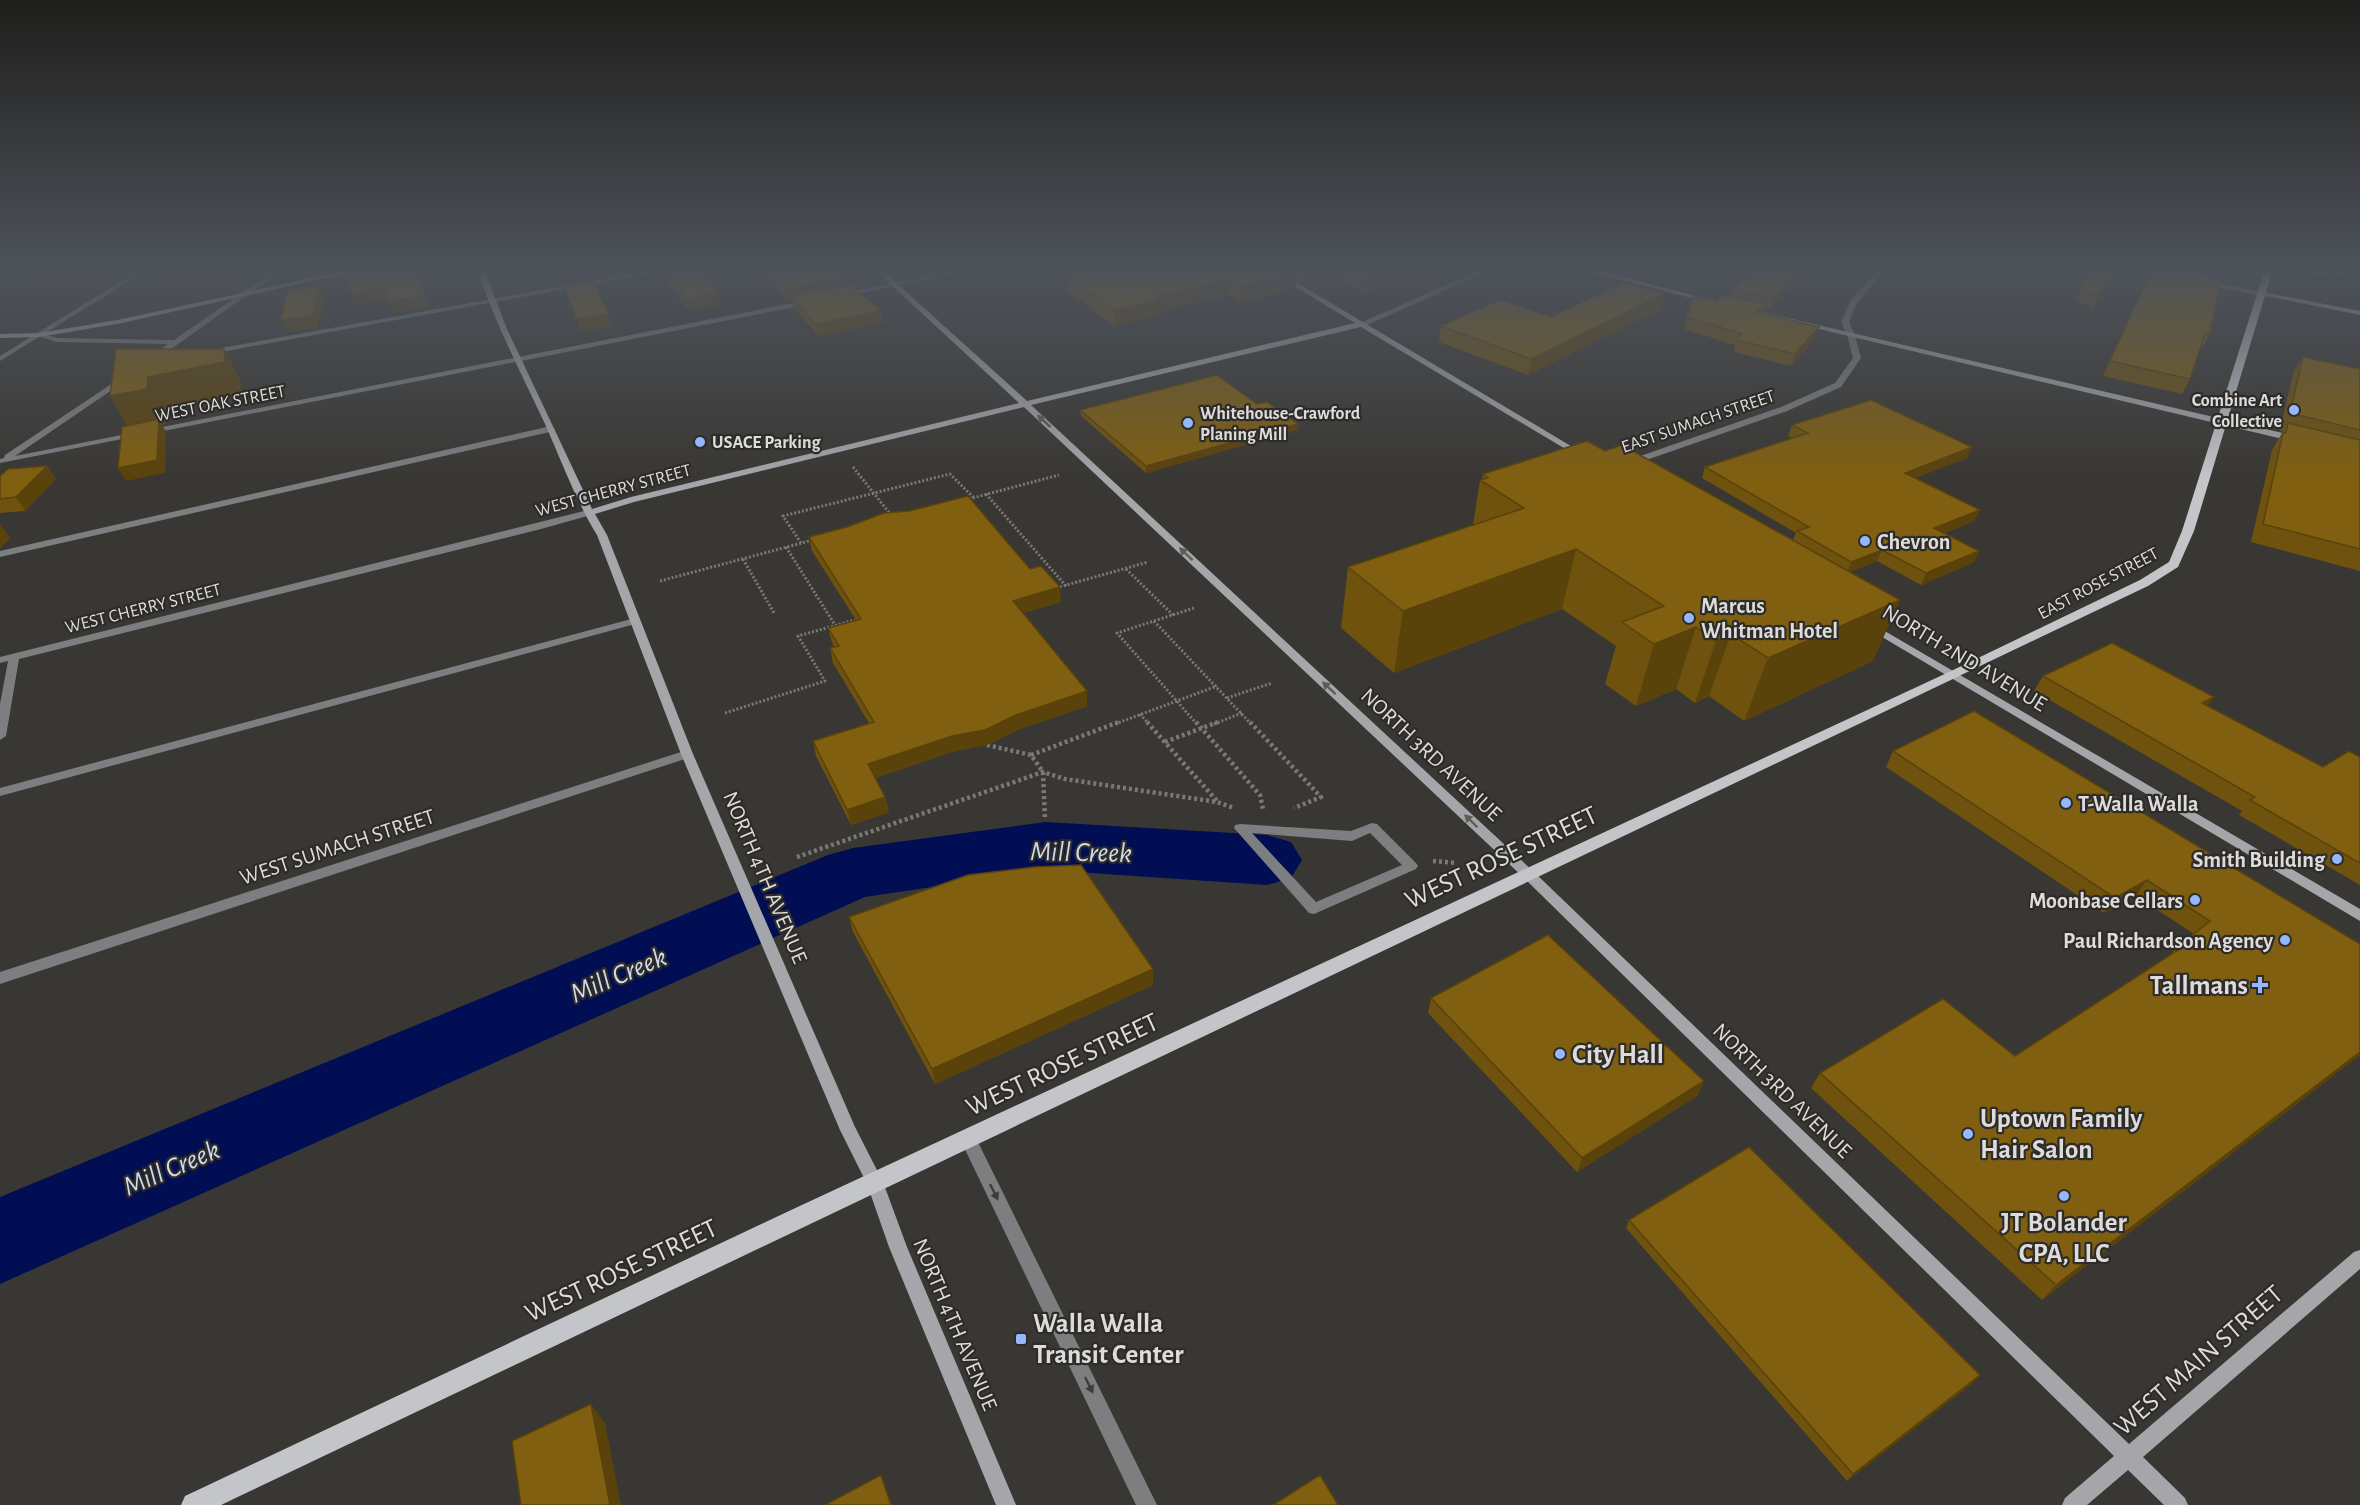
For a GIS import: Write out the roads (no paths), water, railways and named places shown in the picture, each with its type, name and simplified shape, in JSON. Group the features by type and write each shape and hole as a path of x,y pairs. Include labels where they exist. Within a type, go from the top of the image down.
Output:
{"main road":[{"name":"EAST ROSE STREET","path":"1954,675 2144,583 2174,564 2188,531 2249,339"},
{"name":"WEST ROSE STREET","path":"194,1505 1954,675"}],"street":[{"path":"0,359 32,339"},
{"path":"54,339 176,342"},
{"path":"167,360 144,364 180,339"},
{"path":"202,354 284,339"},
{"name":"NORTH 4TH AVENUE","path":"509,339 588,513 602,534 687,754 848,1130 875,1182 902,1258 1006,1505"},
{"name":"WEST OAK STREET","path":"2,462 618,339"},
{"name":"NORTH 3RD AVENUE","path":"953,339 1529,876 2178,1505"},
{"name":"WEST CHERRY STREET","path":"0,660 538,527 641,498 1299,339"},
{"path":"1388,339 1590,460"},
{"name":"EAST SUMACH STREET","path":"1620,466 1784,409 1838,385 1857,358 1852,339"},
{"path":"1873,339 2303,441"},
{"path":"2,462 135,370"},
{"path":"0,554 551,429"},
{"path":"0,792 635,621"},
{"name":"NORTH 2ND AVENUE","path":"1863,621 2360,916"},
{"path":"0,736 14,657"},
{"name":"WEST SUMACH STREET","path":"0,978 687,754"},
{"path":"1372,827 1411,866 1314,909 1240,828 1352,836 1372,827"},
{"path":"968,1139 1147,1505"},
{"name":"WEST MAIN STREET","path":"2072,1505 2360,1258"}],"waterway":[{"name":"Mill Creek","path":"0,1241 853,873 1046,846 1267,860"}],"place":[{"name":"Combine Art Collective","path":"2294,410"},
{"name":"Whitehouse-Crawford Planing Mill","path":"1188,423"},
{"name":"USACE Parking","path":"700,442"},
{"name":"Chevron","path":"1865,541"},
{"name":"Marcus Whitman Hotel","path":"1689,618"},
{"name":"T-Walla Walla","path":"2066,803"},
{"name":"Smith Building","path":"2337,859"},
{"name":"Moonbase Cellars","path":"2195,900"},
{"name":"Paul Richardson Agency","path":"2285,940"},
{"name":"Tallmans","path":"2260,985"},
{"name":"City Hall","path":"1560,1054"},
{"name":"Uptown Family Hair Salon","path":"1968,1134"},
{"name":"JT Bolander CPA, LLC","path":"2064,1196"},
{"name":"Walla Walla Transit Center","path":"1021,1339"}]}
